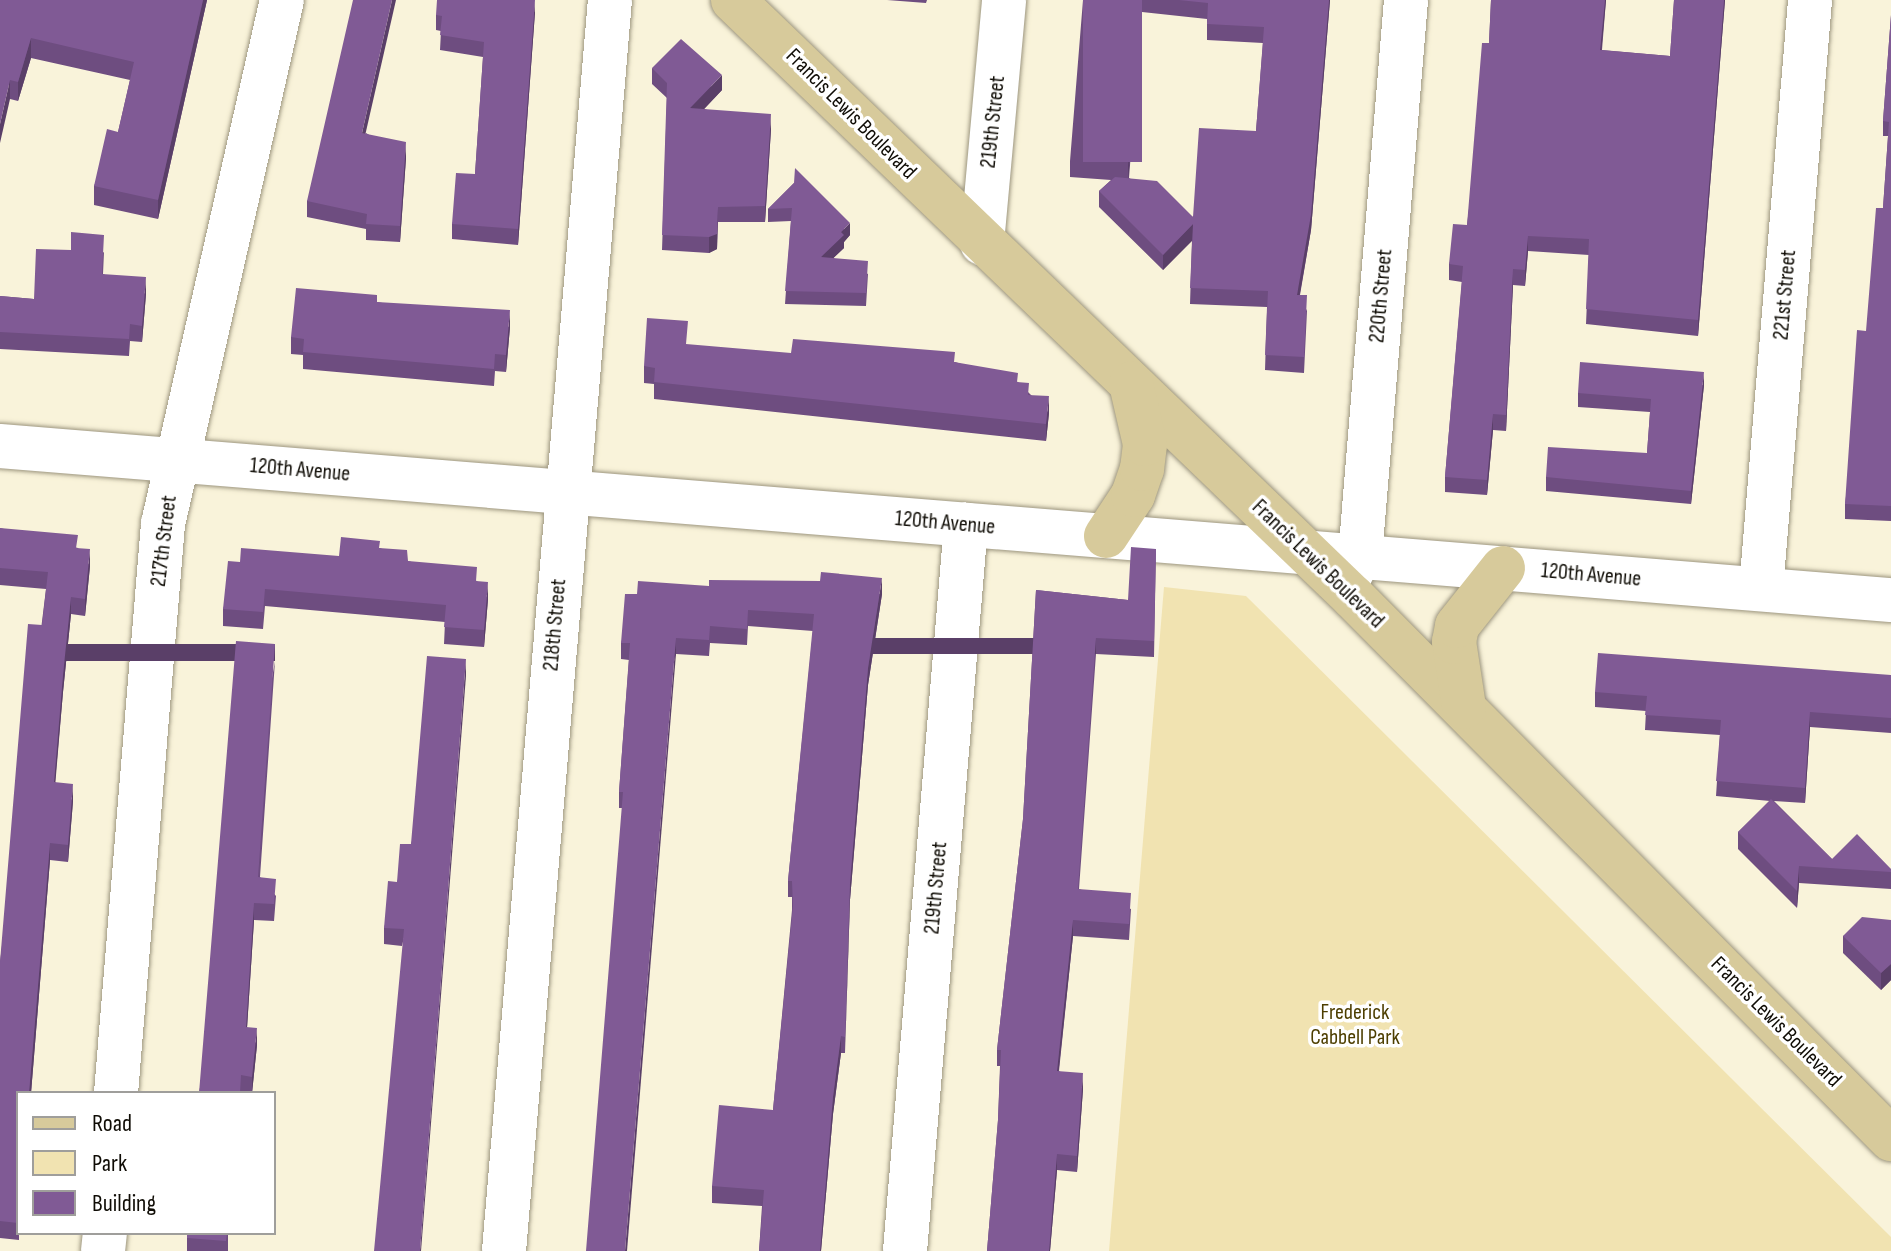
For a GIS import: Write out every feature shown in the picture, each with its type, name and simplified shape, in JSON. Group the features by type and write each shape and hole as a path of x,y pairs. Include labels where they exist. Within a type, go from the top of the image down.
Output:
{"main road":[{"name":"Francis Lewis Boulevard","path":"733,0 1305,552 1352,572 1464,707 1891,1139"},
{"path":"1106,536 1133,495 1142,469 1145,444 1131,384"},
{"path":"1464,707 1454,642 1457,626 1503,568"}],"street":[{"name":"217th Street","path":"116,1091 163,524 282,0"},
{"name":"218th Street","path":"504,1251 610,0"},
{"name":"219th Street","path":"982,243 1004,0"},
{"name":"220th Street","path":"1352,572 1406,0"},
{"name":"221st Street","path":"1761,589 1810,0"},
{"name":"120th Avenue","path":"0,446 1305,552"},
{"name":"219th Street","path":"905,1251 966,525"},
{"name":"120th Avenue","path":"1352,572 1503,568 1891,600"}],"green space":[{"name":"Frederick Cabbell Park","path":"1164,587 1246,596 1891,1237 1891,1251 1109,1251"}],"building":[{"path":"0,0 203,0 158,200 94,186 107,129 118,132 134,62 31,38 18,82 10,80 0,124"},
{"path":"353,0 392,0 362,133 406,142 400,226 366,224 367,214 307,201"},
{"path":"437,0 535,0 518,229 452,224 456,173 475,174 484,42 440,35 442,16 436,15"},
{"path":"1083,0 1142,0 1142,162 1083,162"},
{"path":"1179,0 1329,0 1311,215 1297,295 1307,295 1304,357 1265,355 1268,291 1190,288 1193,224 1163,255 1099,191 1115,177 1157,181 1193,217 1199,128 1256,131 1264,27 1207,24 1208,3"},
{"path":"1491,0 1605,0 1600,50 1670,56 1674,0 1724,0 1698,320 1586,309 1589,239 1528,236 1525,270 1513,269 1506,415 1493,414 1487,480 1445,477 1463,266 1449,264 1453,224 1467,225 1482,43 1489,43"},
{"path":"1891,15 1891,506 1845,504 1857,330 1866,331 1876,208 1883,208 1889,122 1883,121"},
{"path":"681,39 722,75 690,108 771,114 765,206 718,207 717,234 709,237 662,235 667,83 652,68"},
{"path":"795,168 850,223 841,232 844,235 821,257 868,261 866,293 785,291 792,208 768,209 794,183"},
{"path":"71,232 104,235 102,274 146,277 142,326 130,324 129,339 0,332 0,296 34,299 36,249 71,250"},
{"path":"296,288 377,295 377,302 510,310 506,355 495,354 494,369 303,352 304,339 291,337"},
{"path":"647,318 688,321 686,344 791,353 793,339 955,352 954,362 1018,373 1017,382 1029,383 1028,395 1049,396 1046,424 654,382 655,368 644,366"},
{"path":"1580,362 1704,372 1691,491 1546,477 1548,447 1647,453 1651,399 1578,393"},
{"path":"0,528 78,535 76,548 90,549 85,599 71,597 54,782 73,784 68,845 50,843 29,1091 16,1091 16,1223 0,1221 0,962 28,624 42,625 48,572 0,568"},
{"path":"341,537 380,541 379,548 407,550 408,561 477,567 476,581 488,582 484,630 444,627 446,605 265,589 263,612 223,609 228,561 240,562 241,548 339,556"},
{"path":"1131,547 1156,549 1154,641 1096,638 1078,889 1131,893 1129,924 1073,920 1057,1071 1083,1073 1077,1156 1057,1154 1049,1251 987,1251 998,1120 1001,1050 997,1050 1023,819 1036,590 1128,600"},
{"path":"821,572 882,578 868,668 850,883 845,1037 841,1036 833,1097 820,1251 759,1251 764,1190 712,1186 719,1105 773,1110 793,906 792,881 788,881 814,614 748,610 747,629 710,626 709,640 676,638 625,1251 586,1251 623,792 619,792 630,643 621,643 625,594 637,594 638,581 709,586 709,580 820,581"},
{"path":"236,641 275,644 258,877 276,879 274,904 254,903 246,1027 257,1028 252,1077 241,1075 240,1091 199,1091"},
{"path":"1598,653 1891,675 1891,718 1810,712 1805,788 1716,781 1721,720 1645,715 1647,696 1595,692"},
{"path":"427,656 466,659 420,1251 374,1251 404,929 384,928 388,881 397,882 400,844 411,844"},
{"path":"1771,799 1832,859 1857,834 1891,872 1799,866 1797,891 1738,832"},
{"path":"1862,917 1891,920 1891,964 1881,973 1843,936"},
{"path":"187,1235 227,1235 226,1241 187,1238"}]}
